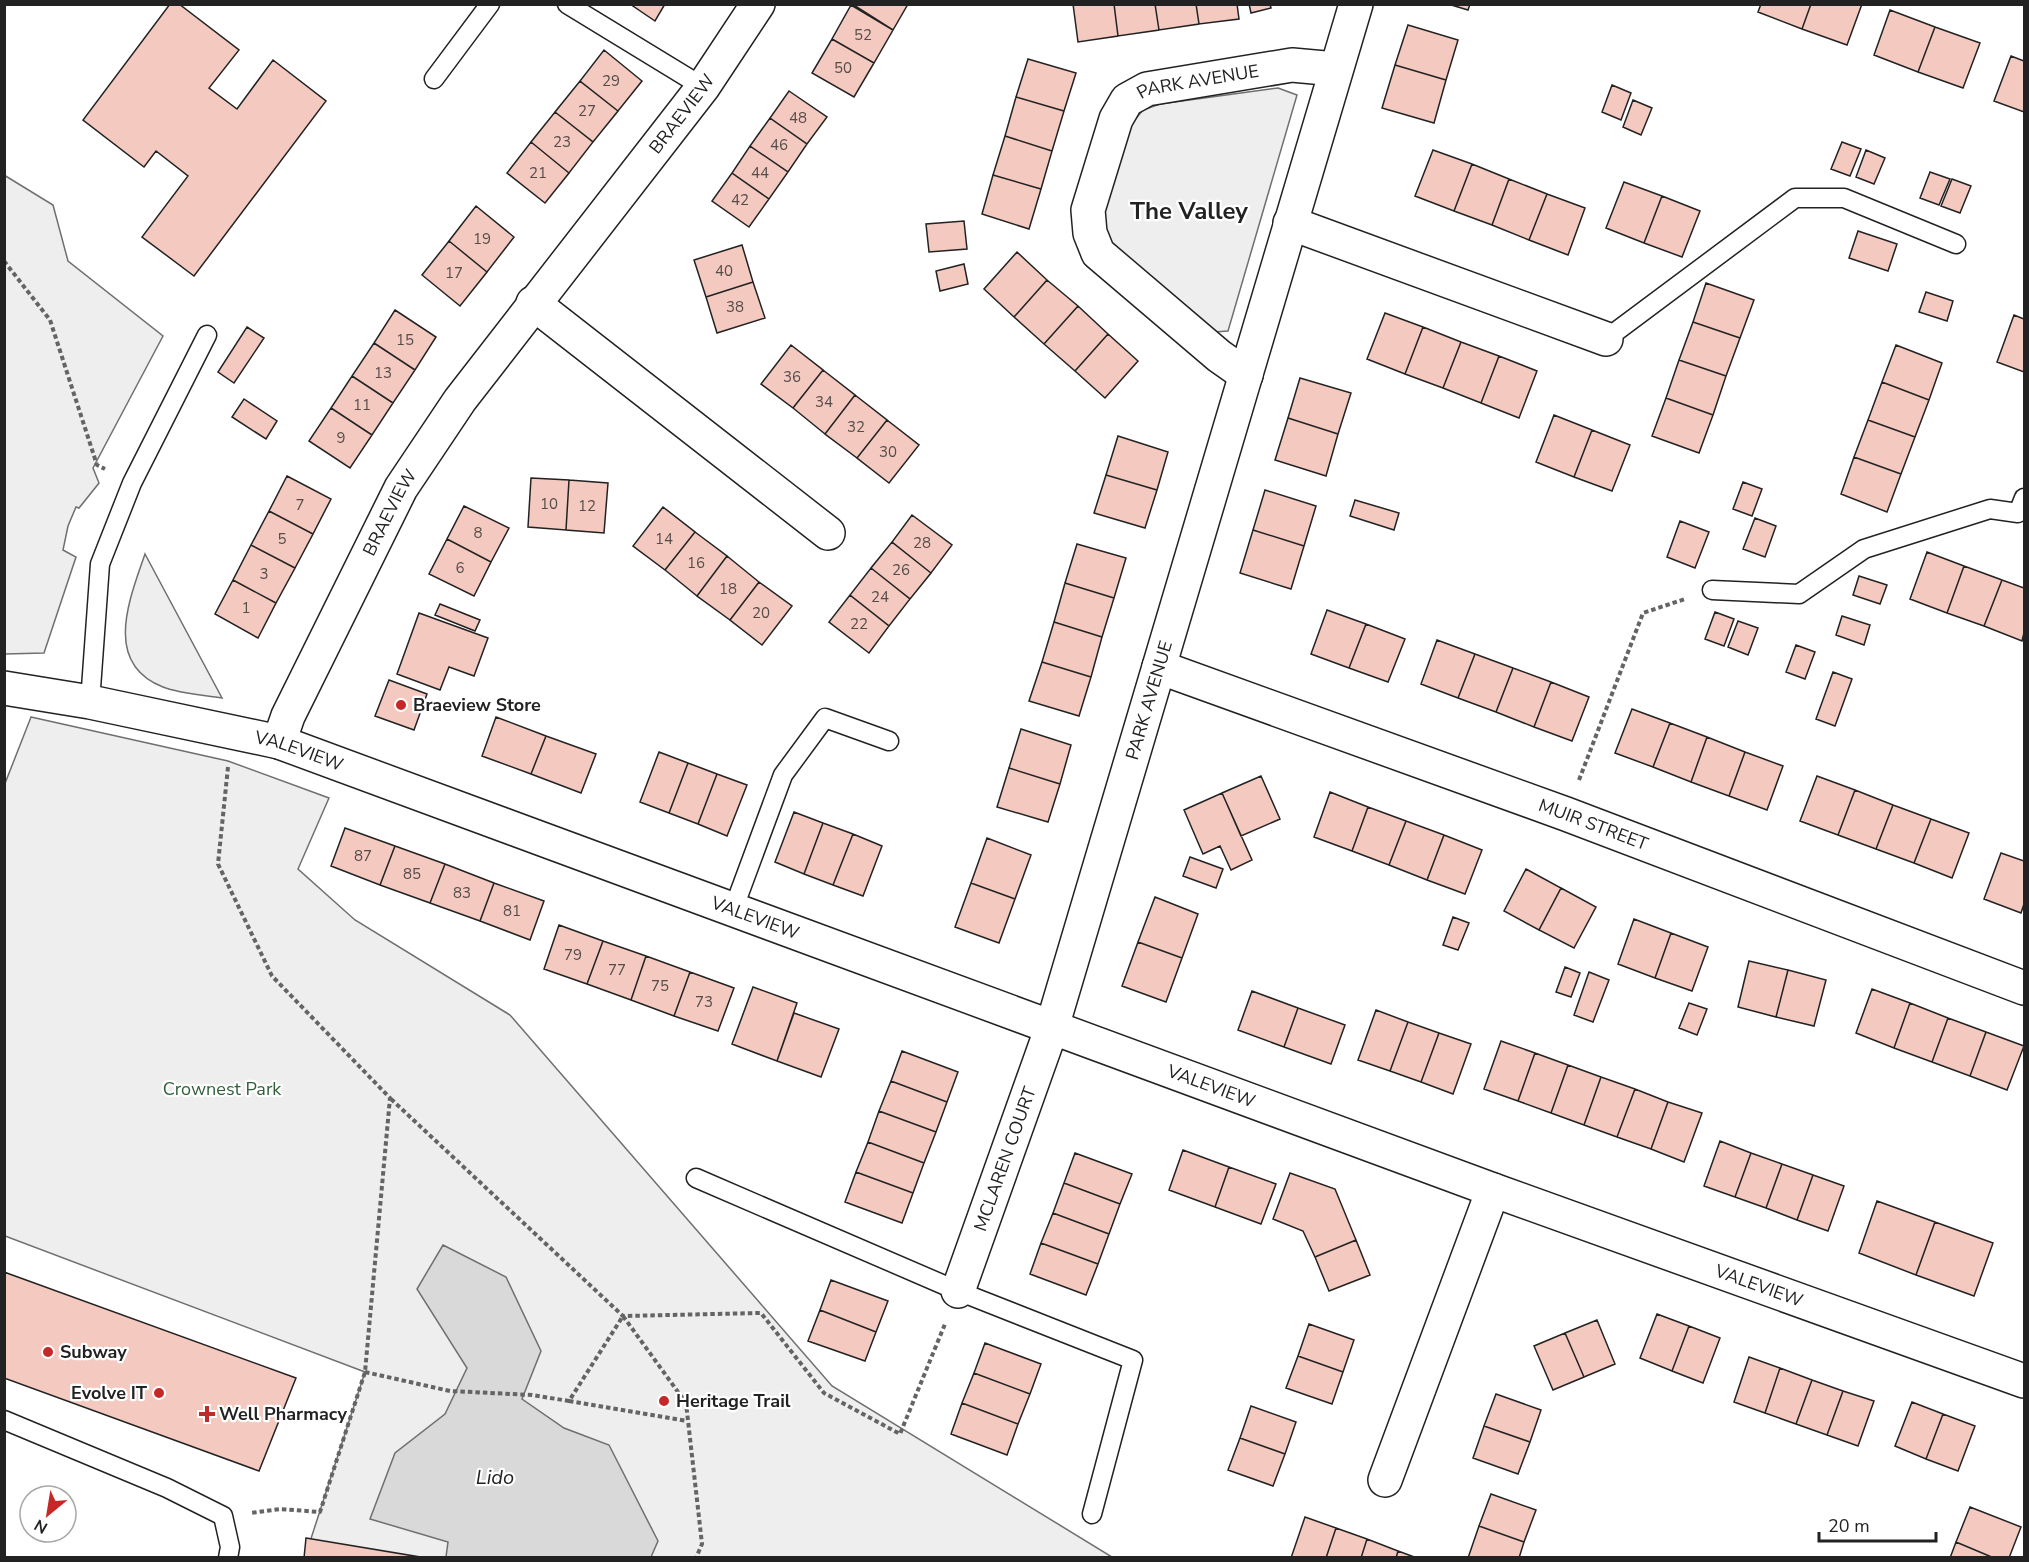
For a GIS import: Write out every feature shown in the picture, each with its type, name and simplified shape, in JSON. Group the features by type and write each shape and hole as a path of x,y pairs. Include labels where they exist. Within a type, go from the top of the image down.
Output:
{"street":[{"name":"BRAEVIEW","path":"279,742 288,716 401,488 460,400 533,303 703,87 758,4"},
{"name":"PARK AVENUE","path":"1052,1027 1356,4"},
{"name":"PARK AVENUE","path":"1245,375 1219,356 1098,253 1090,233 1088,210 1116,119 1127,100 1147,88 1292,65 1336,69"},
{"path":"1290,223 1606,339"},
{"path":"533,303 828,533"},
{"name":"MUIR STREET","path":"1159,667 1566,814 2025,988"},
{"name":"VALEVIEW","path":"4,688 90,702 236,731 279,742 1493,1190 2025,1381"},
{"name":"MCLAREN COURT","path":"958,1291 1052,1027"},
{"path":"1385,1480 1493,1190"}],"lane":[{"path":"434,79 490,4"},
{"path":"567,4 703,87"},
{"path":"1606,339 1796,198 1844,198 1956,244"},
{"path":"90,702 100,564 132,483 207,335"},
{"path":"1712,590 1799,594 1864,549 1990,509 2019,513 2025,498"},
{"path":"733,910 783,775 825,718 889,741"},
{"path":"696,1178 958,1291 1133,1360 1092,1514"},
{"path":"4,1420 167,1488 223,1516 230,1547 228,1557"}],"path":[{"path":"4,261 51,320 97,465 132,483"},
{"path":"1566,814 1643,613 1712,590"},
{"path":"236,731 228,761 218,864 272,976 390,1098 623,1316 686,1403 702,1544 696,1557"},
{"path":"223,1516 280,1509 320,1512 365,1372 390,1098"},
{"path":"623,1316 761,1313 824,1394 900,1434 958,1291"},
{"path":"569,1401 623,1316"},
{"path":"365,1372 450,1391 532,1395 687,1421"}],"green space":[{"path":"1278,88 1297,95 1228,331 1214,332 1108,242 1102,225 1103,207 1132,123 1143,110 1160,104"},
{"path":"4,175 53,205 68,261 163,336 93,468 99,483 79,508 76,507 68,526 63,550 76,557 44,653 5,654"},
{"path":"145,554 222,698 185,693 163,687 144,676 132,662 127,646 128,609"},
{"name":"Crownest Park","path":"31,717 228,761 329,798 298,869 355,920 510,1015 832,1386 1112,1557 305,1557 365,1372 5,1236 4,786"}],"water":[{"name":"Lido","path":"443,1245 506,1277 541,1351 522,1399 564,1428 609,1445 658,1541 651,1557 446,1557 448,1542 370,1519 395,1453 445,1414 467,1368 417,1289"}],"building":[{"path":"170,4 179,4 239,50 209,88 237,109 273,60 326,101 194,276 142,237 188,176 156,151 144,167 83,120"},
{"path":"630,4 665,4 655,21"},
{"path":"852,4 908,4 893,30"},
{"path":"1073,4 1114,4 1118,36 1078,42"},
{"path":"1114,4 1155,4 1159,30 1118,36"},
{"path":"1155,4 1196,4 1199,24 1159,30"},
{"path":"1196,4 1237,4 1239,19 1199,24"},
{"path":"1249,4 1270,4 1271,8 1251,13"},
{"path":"1448,4 1470,4 1468,10"},
{"path":"1761,4 1811,4 1802,29 1758,12"},
{"path":"1811,4 1862,4 1847,45 1802,29"},
{"path":"851,5 893,30 874,63 832,39"},
{"path":"1890,10 1935,27 1918,72 1874,55"},
{"path":"1408,25 1458,40 1446,80 1395,65"},
{"path":"1935,27 1980,43 1963,88 1918,72"},
{"path":"832,39 874,63 854,97 812,73"},
{"path":"604,50 642,81 618,111 580,81"},
{"path":"2011,56 2024,61 2024,112 1994,101"},
{"path":"1028,59 1076,73 1064,111 1016,97"},
{"path":"1395,65 1446,80 1434,123 1382,108"},
{"path":"580,81 618,111 593,142 555,112"},
{"path":"1612,85 1631,93 1621,120 1602,112"},
{"path":"789,91 827,117 807,144 770,118"},
{"path":"1016,97 1064,111 1052,151 1005,136"},
{"path":"1633,100 1652,108 1641,135 1623,127"},
{"path":"555,112 593,142 569,173 531,142"},
{"path":"770,118 807,144 788,172 750,146"},
{"path":"1005,136 1052,151 1041,189 993,175"},
{"path":"531,142 569,173 545,203 507,173"},
{"path":"1842,142 1861,149 1850,176 1831,169"},
{"path":"750,146 788,172 769,199 732,173"},
{"path":"1433,150 1472,164 1454,211 1415,196"},
{"path":"1866,150 1885,158 1874,184 1856,177"},
{"path":"1472,164 1509,179 1492,225 1454,211"},
{"path":"1930,172 1950,179 1939,205 1920,198"},
{"path":"732,173 769,199 749,227 712,201"},
{"path":"993,175 1041,189 1029,229 982,214"},
{"path":"1509,179 1547,194 1529,240 1492,225"},
{"path":"1952,179 1971,186 1960,213 1941,206"},
{"path":"1624,182 1662,196 1644,243 1606,228"},
{"path":"1547,194 1585,208 1568,255 1529,240"},
{"path":"1662,196 1700,211 1682,257 1644,243"},
{"path":"476,206 514,237 487,272 449,241"},
{"path":"964,221 967,249 929,252 926,224"},
{"path":"1858,231 1897,244 1888,271 1849,258"},
{"path":"449,241 487,272 460,306 422,275"},
{"path":"742,245 753,282 706,297 694,260"},
{"path":"1017,252 1047,280 1014,317 984,289"},
{"path":"964,264 968,284 940,291 936,271"},
{"path":"1047,280 1078,306 1044,344 1014,317"},
{"path":"753,282 765,318 717,333 706,297"},
{"path":"1706,283 1754,300 1740,338 1693,322"},
{"path":"1926,292 1953,301 1947,321 1919,312"},
{"path":"1078,306 1108,334 1075,371 1044,344"},
{"path":"395,310 436,337 415,370 374,343"},
{"path":"1385,313 1423,327 1405,374 1367,359"},
{"path":"2014,315 2024,319 2024,372 1997,362"},
{"path":"1693,322 1740,338 1726,376 1679,360"},
{"path":"247,327 264,338 234,383 218,372"},
{"path":"1423,327 1461,342 1443,388 1405,374"},
{"path":"1108,334 1138,361 1105,398 1075,371"},
{"path":"1461,342 1499,356 1481,403 1443,388"},
{"path":"374,343 415,370 393,403 352,376"},
{"path":"791,345 823,370 793,408 761,384"},
{"path":"1896,345 1942,363 1929,400 1882,382"},
{"path":"1499,356 1537,371 1519,418 1481,403"},
{"path":"1679,360 1726,376 1713,415 1666,398"},
{"path":"823,370 855,395 825,434 793,408"},
{"path":"352,376 393,403 372,435 331,408"},
{"path":"1300,378 1351,393 1338,434 1288,418"},
{"path":"1882,382 1929,400 1915,437 1868,420"},
{"path":"855,395 887,420 857,458 825,434"},
{"path":"1666,398 1713,415 1699,453 1652,436"},
{"path":"244,399 277,421 266,439 232,417"},
{"path":"331,408 372,435 350,468 309,441"},
{"path":"1554,415 1592,430 1574,477 1536,462"},
{"path":"1288,418 1338,434 1326,476 1275,460"},
{"path":"887,420 919,445 889,483 857,458"},
{"path":"1868,420 1915,437 1901,474 1854,457"},
{"path":"1592,430 1630,445 1612,491 1574,477"},
{"path":"1118,436 1168,452 1157,490 1106,475"},
{"path":"1854,457 1901,474 1887,512 1841,494"},
{"path":"1106,475 1157,490 1145,528 1094,513"},
{"path":"287,476 331,499 313,534 269,511"},
{"path":"531,478 569,480 566,530 528,527"},
{"path":"569,480 608,483 604,533 566,530"},
{"path":"1743,482 1762,489 1752,516 1733,509"},
{"path":"1265,490 1316,506 1304,546 1253,530"},
{"path":"1355,500 1399,513 1394,530 1350,516"},
{"path":"464,506 509,528 491,562 447,539"},
{"path":"663,507 695,532 665,570 633,546"},
{"path":"269,511 313,534 295,568 251,545"},
{"path":"912,515 952,545 931,573 892,542"},
{"path":"1755,518 1776,526 1765,557 1743,549"},
{"path":"1680,521 1709,532 1695,568 1667,557"},
{"path":"1253,530 1304,546 1291,589 1240,573"},
{"path":"695,532 727,556 697,596 665,570"},
{"path":"447,539 491,562 474,596 429,574"},
{"path":"892,542 931,573 910,599 871,568"},
{"path":"1077,544 1126,558 1114,598 1065,583"},
{"path":"251,545 295,568 276,603 233,580"},
{"path":"1927,552 1964,566 1947,613 1910,599"},
{"path":"727,556 759,582 730,620 697,596"},
{"path":"1964,566 2002,580 1984,626 1947,613"},
{"path":"871,568 910,599 889,626 850,595"},
{"path":"1859,576 1887,585 1880,604 1853,595"},
{"path":"233,580 276,603 258,638 215,614"},
{"path":"2002,580 2024,588 2022,641 1984,626"},
{"path":"759,582 792,606 762,645 730,620"},
{"path":"1065,583 1114,598 1102,637 1054,622"},
{"path":"850,595 889,626 869,653 829,622"},
{"path":"440,604 480,620 475,631 435,615"},
{"path":"1327,610 1366,624 1349,668 1311,654"},
{"path":"1715,612 1734,619 1724,646 1705,639"},
{"path":"419,613 488,638 474,676 449,667 440,690 397,674"},
{"path":"1842,616 1870,625 1864,645 1836,635"},
{"path":"1738,621 1758,628 1748,655 1728,647"},
{"path":"1054,622 1102,637 1091,677 1042,662"},
{"path":"1366,624 1405,639 1388,682 1349,668"},
{"path":"1437,640 1475,654 1458,698 1421,684"},
{"path":"1796,645 1815,652 1805,679 1786,672"},
{"path":"1475,654 1513,668 1496,712 1458,698"},
{"path":"1042,662 1091,677 1079,716 1029,701"},
{"path":"1513,668 1551,682 1534,727 1496,712"},
{"path":"1833,672 1852,679 1835,726 1816,719"},
{"name":"Braeview Store","path":"389,680 427,694 414,730 375,716"},
{"path":"1551,682 1589,697 1572,741 1534,727"},
{"path":"1632,709 1670,723 1653,767 1615,753"},
{"path":"496,717 546,736 531,774 482,756"},
{"path":"1670,723 1707,737 1691,782 1653,767"},
{"path":"1021,729 1071,745 1060,784 1009,768"},
{"path":"546,736 596,754 581,793 531,774"},
{"path":"1707,737 1745,752 1729,796 1691,782"},
{"path":"659,752 688,763 669,813 640,802"},
{"path":"1745,752 1783,766 1767,810 1729,796"},
{"path":"688,763 717,774 698,824 669,813"},
{"path":"1009,768 1060,784 1048,822 997,807"},
{"path":"717,774 747,785 727,836 698,824"},
{"path":"1261,776 1280,819 1241,836 1222,793"},
{"path":"1817,776 1855,790 1838,835 1800,821"},
{"path":"1855,790 1893,805 1876,849 1838,835"},
{"path":"1330,792 1368,807 1352,851 1314,837"},
{"path":"1222,793 1252,860 1231,870 1220,846 1203,854 1184,810"},
{"path":"1893,805 1931,819 1914,863 1876,849"},
{"path":"1368,807 1406,821 1389,865 1352,851"},
{"path":"794,812 823,823 804,874 775,862"},
{"path":"1931,819 1969,833 1952,878 1914,863"},
{"path":"1406,821 1444,835 1427,880 1389,865"},
{"path":"823,823 853,834 833,885 804,874"},
{"path":"345,828 395,846 380,885 331,866"},
{"path":"853,834 882,846 863,896 833,885"},
{"path":"1444,835 1482,850 1465,894 1427,880"},
{"path":"987,838 1031,855 1015,899 971,883"},
{"path":"395,846 445,864 430,903 380,885"},
{"path":"2001,853 2024,861 2024,904 2021,913 1984,899"},
{"path":"1190,857 1223,869 1216,888 1183,876"},
{"path":"445,864 494,883 480,921 430,903"},
{"path":"1526,869 1561,888 1539,930 1504,911"},
{"path":"494,883 544,901 530,940 480,921"},
{"path":"971,883 1015,899 999,943 955,927"},
{"path":"1561,888 1596,907 1574,948 1539,930"},
{"path":"1155,897 1198,914 1182,958 1138,942"},
{"path":"1453,917 1469,923 1458,950 1443,945"},
{"path":"1634,919 1671,933 1655,978 1618,964"},
{"path":"559,925 603,941 587,984 544,969"},
{"path":"1671,933 1708,947 1692,991 1655,978"},
{"path":"603,941 646,956 631,1000 587,984"},
{"path":"1138,942 1182,958 1166,1002 1122,986"},
{"path":"646,956 690,972 674,1016 631,1000"},
{"path":"1749,961 1788,970 1776,1017 1738,1007"},
{"path":"1565,967 1580,973 1571,997 1556,992"},
{"path":"1788,970 1826,980 1814,1026 1776,1017"},
{"path":"690,972 734,988 718,1031 674,1016"},
{"path":"1589,972 1609,980 1593,1022 1574,1015"},
{"path":"753,987 797,1003 777,1061 732,1044"},
{"path":"1872,989 1910,1003 1894,1048 1856,1033"},
{"path":"1252,991 1298,1008 1284,1047 1238,1030"},
{"path":"1689,1003 1707,1009 1697,1035 1679,1028"},
{"path":"1910,1003 1948,1018 1932,1062 1894,1048"},
{"path":"1298,1008 1345,1025 1331,1064 1284,1047"},
{"path":"1376,1010 1408,1022 1390,1071 1358,1060"},
{"path":"794,1013 839,1029 821,1077 777,1061"},
{"path":"1948,1018 1986,1032 1970,1076 1932,1062"},
{"path":"1408,1022 1439,1033 1421,1082 1390,1071"},
{"path":"1986,1032 2024,1046 2007,1090 1970,1076"},
{"path":"1439,1033 1471,1044 1453,1094 1421,1082"},
{"path":"1501,1041 1535,1053 1518,1101 1484,1089"},
{"path":"902,1051 958,1072 947,1102 891,1081"},
{"path":"1535,1053 1568,1065 1551,1113 1518,1101"},
{"path":"1568,1065 1601,1077 1584,1125 1551,1113"},
{"path":"1601,1077 1635,1089 1617,1137 1584,1125"},
{"path":"891,1081 947,1102 936,1132 879,1111"},
{"path":"1635,1089 1668,1102 1651,1149 1617,1137"},
{"path":"1668,1102 1702,1113 1684,1162 1651,1149"},
{"path":"879,1111 936,1132 924,1163 868,1142"},
{"path":"1720,1141 1751,1153 1735,1197 1704,1186"},
{"path":"868,1142 924,1163 913,1193 856,1172"},
{"path":"1183,1150 1229,1167 1215,1207 1169,1190"},
{"path":"1075,1153 1132,1174 1120,1204 1064,1183"},
{"path":"1751,1153 1782,1164 1766,1208 1735,1197"},
{"path":"1782,1164 1813,1175 1797,1220 1766,1208"},
{"path":"1229,1167 1276,1184 1261,1224 1215,1207"},
{"path":"856,1172 913,1193 902,1223 845,1202"},
{"path":"1290,1173 1335,1189 1356,1240 1315,1257 1303,1231 1273,1219"},
{"path":"1813,1175 1844,1186 1828,1231 1797,1220"},
{"path":"1064,1183 1120,1204 1109,1234 1053,1213"},
{"path":"1877,1201 1935,1222 1916,1275 1859,1253"},
{"path":"1053,1213 1109,1234 1098,1264 1041,1243"},
{"path":"1935,1222 1993,1243 1974,1296 1916,1275"},
{"path":"1356,1240 1370,1275 1329,1291 1315,1257"},
{"path":"1041,1243 1098,1264 1086,1295 1030,1274"},
{"path":"4,1272 296,1378 259,1471 4,1378"},
{"path":"831,1280 888,1301 876,1332 820,1310"},
{"path":"820,1310 876,1332 865,1361 808,1341"},
{"path":"1657,1314 1689,1326 1672,1371 1640,1358"},
{"path":"1597,1320 1615,1364 1584,1377 1565,1333"},
{"path":"1309,1324 1354,1340 1343,1372 1298,1356"},
{"path":"1689,1326 1720,1338 1703,1383 1672,1371"},
{"path":"1565,1333 1584,1377 1553,1390 1534,1346"},
{"path":"985,1343 1041,1364 1030,1394 974,1373"},
{"path":"1298,1356 1343,1372 1332,1404 1286,1388"},
{"path":"1749,1357 1780,1368 1765,1413 1734,1402"},
{"path":"1780,1368 1812,1380 1796,1424 1765,1413"},
{"path":"974,1373 1030,1394 1018,1424 962,1403"},
{"path":"1812,1380 1843,1391 1827,1435 1796,1424"},
{"path":"1843,1391 1874,1401 1858,1446 1827,1435"},
{"path":"1496,1394 1541,1410 1530,1442 1484,1426"},
{"path":"1912,1402 1943,1414 1926,1459 1895,1446"},
{"path":"962,1403 1018,1424 1007,1455 951,1434"},
{"path":"1251,1406 1296,1422 1285,1454 1240,1438"},
{"path":"1943,1414 1975,1426 1958,1471 1926,1459"},
{"path":"1484,1426 1530,1442 1518,1474 1473,1458"},
{"path":"1240,1438 1285,1454 1273,1486 1228,1470"},
{"path":"1491,1494 1536,1510 1524,1542 1479,1526"},
{"path":"1970,1507 2021,1527 2009,1558 1994,1558 1956,1542"},
{"path":"1305,1517 1336,1528 1326,1558 1291,1558"},
{"path":"1479,1526 1524,1542 1519,1558 1468,1558"},
{"path":"1336,1528 1367,1539 1361,1558 1326,1558"},
{"path":"306,1538 420,1557 420,1558 304,1558"},
{"path":"1367,1539 1398,1551 1396,1558 1361,1558"},
{"path":"1956,1542 1994,1558 1950,1558"},
{"path":"1398,1551 1417,1558 1396,1558"}],"place":[{"name":"Braeview Store","path":"401,705"},
{"name":"Subway","path":"48,1352"},
{"name":"Evolve IT","path":"159,1393"},
{"name":"Heritage Trail","path":"664,1401"},
{"name":"Well Pharmacy","path":"207,1414"}],"district":[{"name":"The Valley","path":"1189,211"}]}
